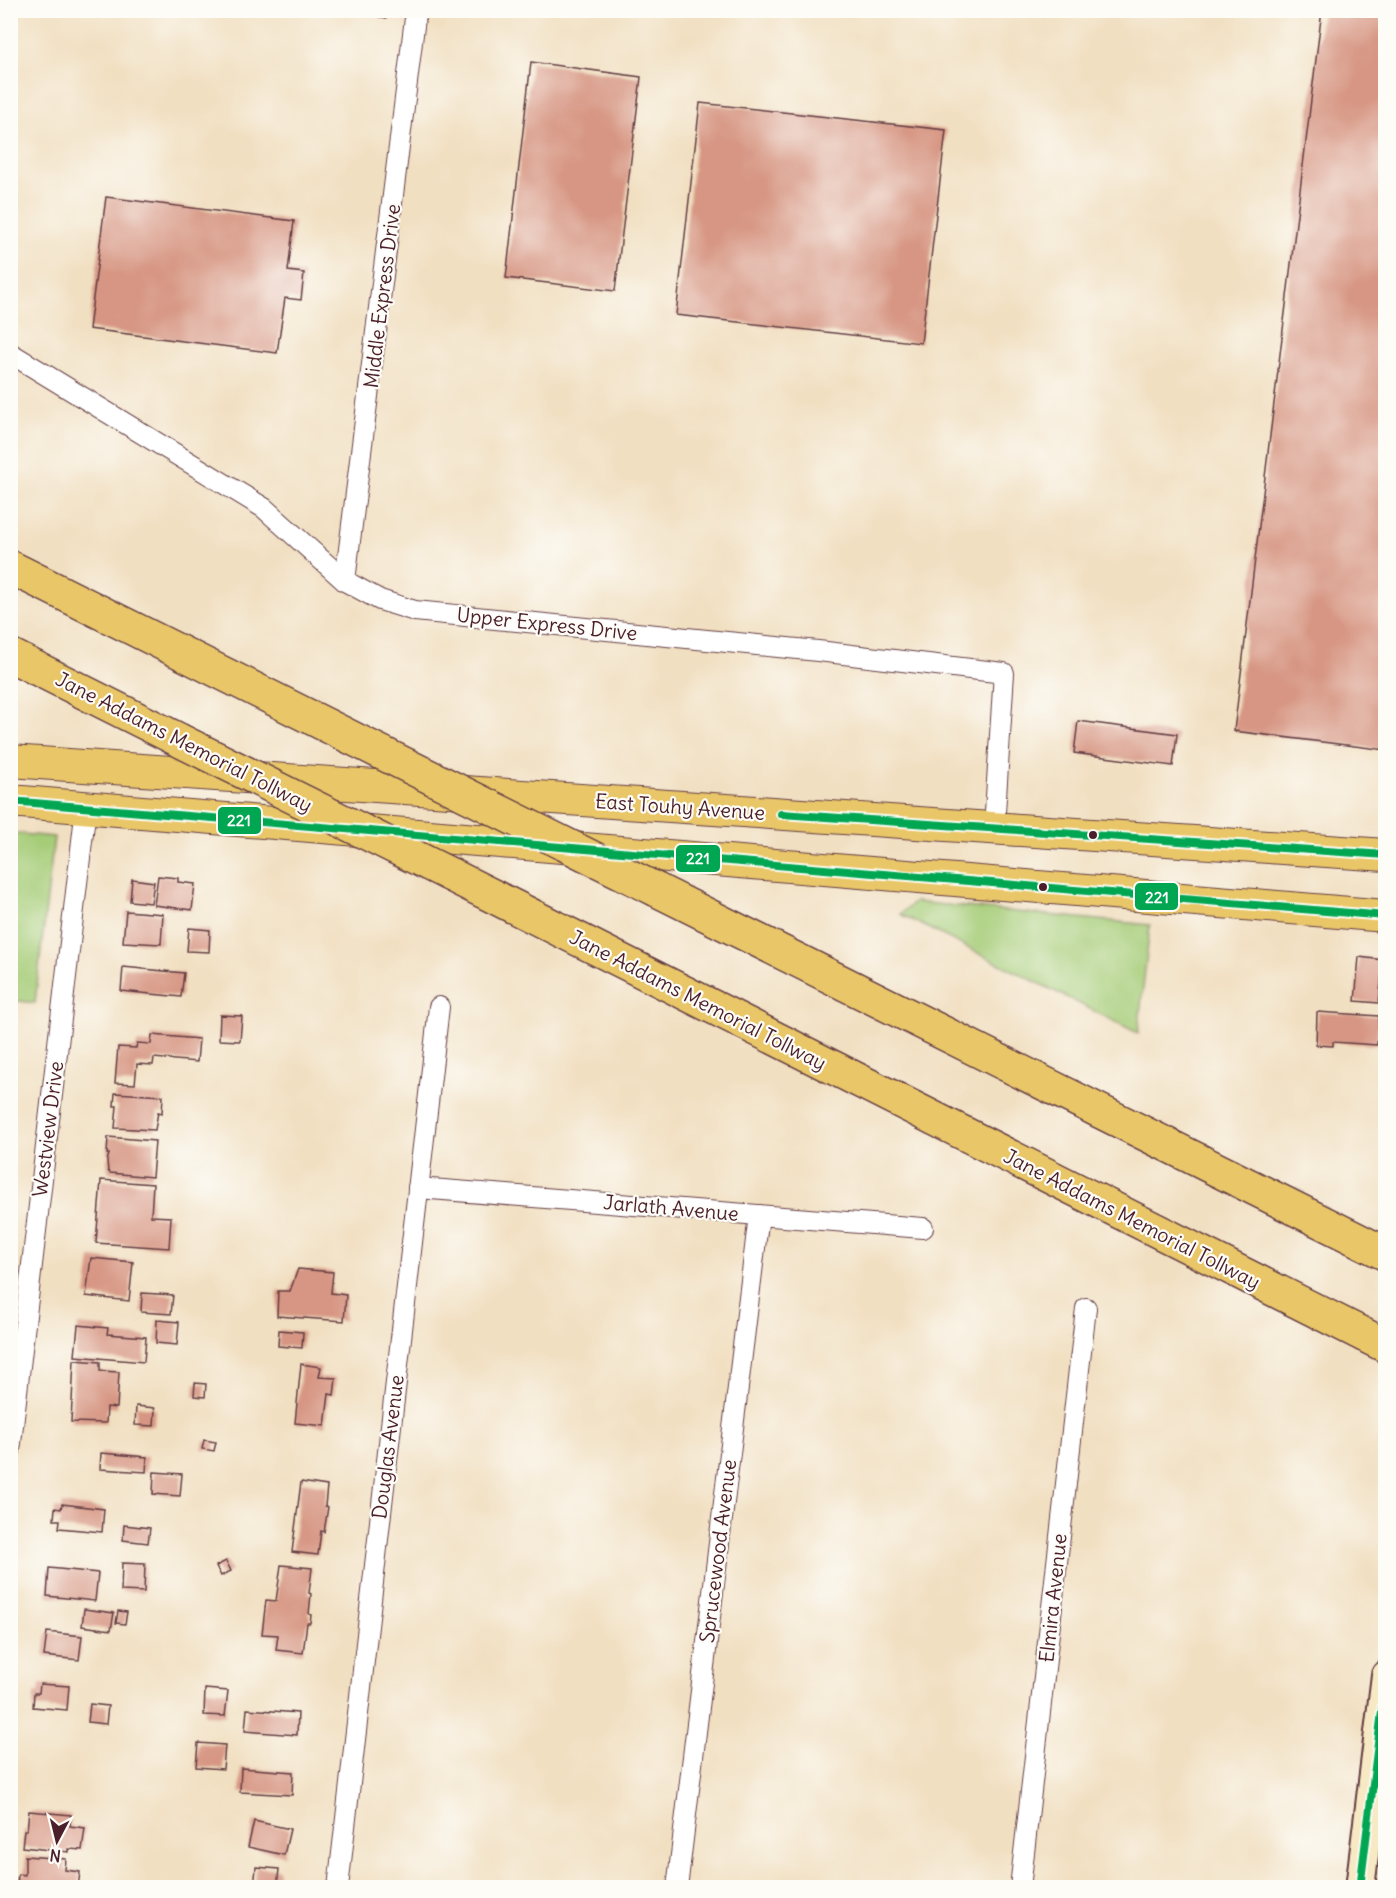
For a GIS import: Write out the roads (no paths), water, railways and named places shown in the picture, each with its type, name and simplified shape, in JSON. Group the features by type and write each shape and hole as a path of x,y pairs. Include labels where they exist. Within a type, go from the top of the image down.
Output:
{"highway":[{"path":"10,567 1386,1254"},
{"name":"Jane Addams Memorial Tollway","path":"10,655 1386,1347"}],"main road":[{"name":"East Touhy Avenue","path":"10,761 1386,855"},
{"path":"10,801 1386,916"},
{"path":"1360,1887 1386,1676"}],"street":[{"name":"Middle Express Drive","path":"345,581 416,10"},
{"name":"Upper Express Drive","path":"10,353 264,508 345,581 380,600 415,611 818,651 1004,673 994,828"},
{"name":"Westview Drive","path":"10,1451 86,807"},
{"name":"Douglas Avenue","path":"338,1887 439,1007"},
{"name":"Jarlath Avenue","path":"418,1188 923,1228"},
{"name":"Sprucewood Avenue","path":"677,1887 759,1215"},
{"name":"Elmira Avenue","path":"1020,1887 1086,1308"}]}
